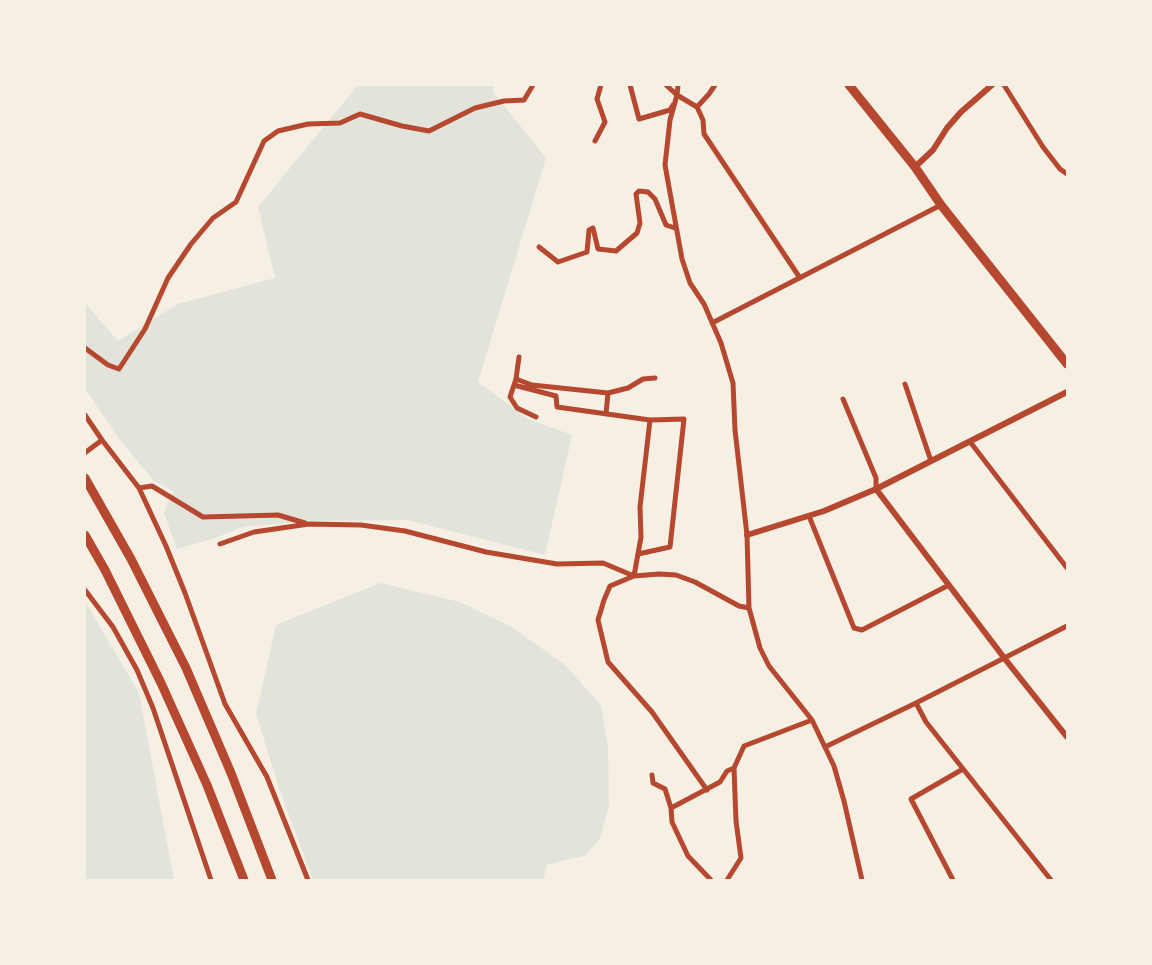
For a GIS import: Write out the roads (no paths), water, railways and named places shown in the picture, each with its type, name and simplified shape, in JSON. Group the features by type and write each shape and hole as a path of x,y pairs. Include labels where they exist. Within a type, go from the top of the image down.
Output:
{"highway":[{"path":"849,85 915,167 941,205 1067,364"},
{"path":"85,478 131,559 186,668 231,773 272,880"},
{"path":"85,535 105,570 161,683 206,785 244,880"}],"street":[{"path":"85,348 108,365 119,369 145,329 168,278 182,257 213,218 236,202 264,142 278,132 308,124 340,123 360,114 402,126 429,131 475,108 504,101 524,100 533,85"},
{"path":"595,141 605,122 597,99 601,85"},
{"path":"630,85 639,119 670,110 678,95"},
{"path":"666,85 697,107 703,120 704,134 800,278"},
{"path":"678,85 678,95 670,120 665,165 682,259 690,283 704,304 721,343 733,383 735,430 747,535 749,608 760,648 768,666 812,720 834,766 862,880"},
{"path":"697,107 715,85"},
{"path":"915,167 934,150 947,128 961,112 992,85"},
{"path":"1004,85 1043,147 1060,169 1067,174"},
{"path":"539,246 558,262 587,252 589,230 593,228 598,249 616,251 637,233 640,223 636,194 638,190 648,192 655,199 666,225 675,228"},
{"path":"712,323 941,205"},
{"path":"519,357 515,382 510,397 517,408 536,416"},
{"path":"515,382 608,393 628,388 644,379 655,378"},
{"path":"515,382 556,396 557,407 650,420 684,419 670,547 638,554"},
{"path":"905,384 931,461"},
{"path":"747,535 809,516 876,490 931,461 971,443 1067,392"},
{"path":"606,414 608,393"},
{"path":"843,399 876,478 876,490 1067,737"},
{"path":"85,415 139,488 185,593 225,704 267,777 308,880"},
{"path":"634,576 641,536 640,507 650,420"},
{"path":"86,452 102,440"},
{"path":"971,443 1067,568"},
{"path":"139,488 152,486 203,517 278,515 309,524"},
{"path":"809,516 854,628 862,630 949,585"},
{"path":"220,544 254,532 309,524 361,524 405,531 486,552 557,564 603,563 634,576"},
{"path":"707,790 652,712 608,662 598,620 610,586 634,576 659,574 676,575 695,582 740,606 749,608"},
{"path":"85,590 113,627 137,670 153,708 211,880"},
{"path":"825,747 1005,659 1067,626"},
{"path":"916,703 926,722 1051,880"},
{"path":"727,880 741,858 736,821 734,768 744,746 812,720"},
{"path":"671,808 720,782 727,771 734,768"},
{"path":"953,880 911,799 963,769"},
{"path":"652,775 653,783 665,789 671,808 672,822 688,856 711,880"}]}
